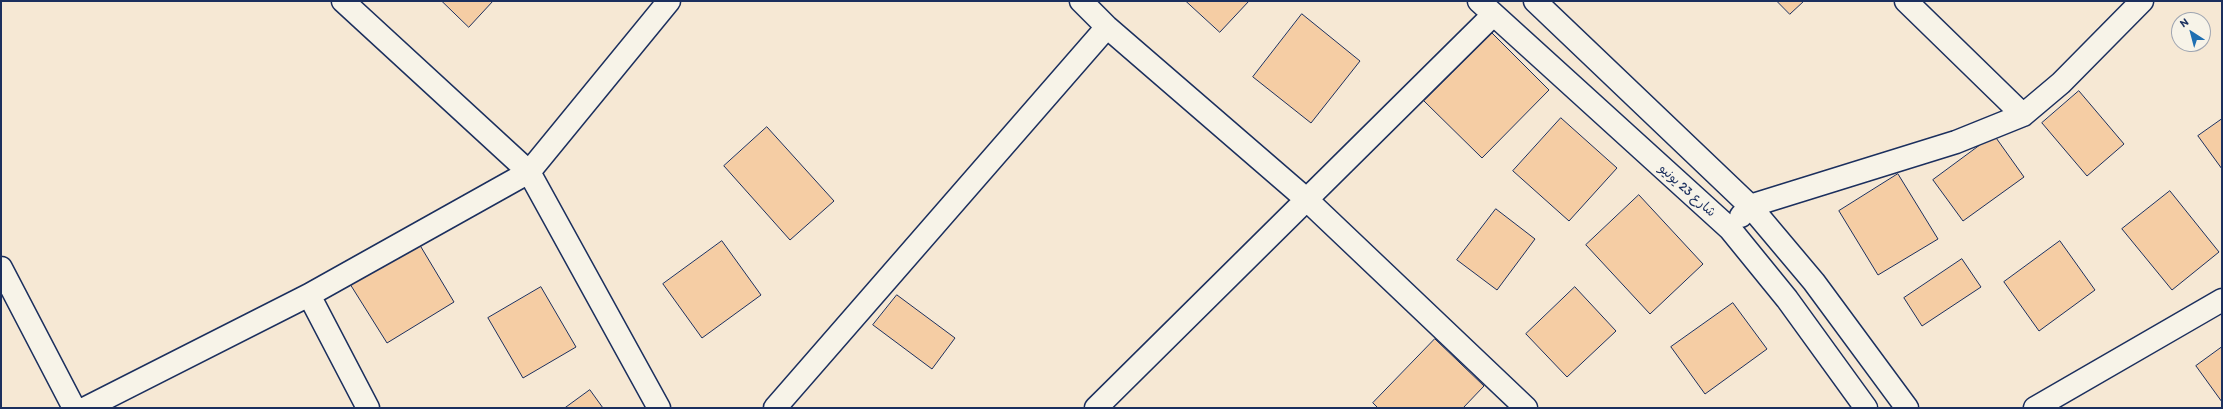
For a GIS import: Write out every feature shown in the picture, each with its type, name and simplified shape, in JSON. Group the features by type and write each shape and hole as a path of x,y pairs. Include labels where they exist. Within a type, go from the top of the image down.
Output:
{"street":[{"path":"343,1 529,172 659,408"},
{"path":"86,408 309,296 529,172 669,1"},
{"path":"1081,1 1107,28 1306,199 1526,408"},
{"path":"1535,1 1750,206 1814,282 1907,408"},
{"path":"1906,1 2023,115"},
{"path":"1730,229 1750,206 1956,142 2023,115 2061,83 2142,1"},
{"path":"1096,408 1306,199 1486,8"},
{"name":"شارع 23 يونيو","path":"1486,8 1730,229 1787,299 1866,408"},
{"path":"775,408 1107,28"},
{"path":"1,268 74,408"},
{"path":"309,296 368,408"},
{"path":"2035,408 2222,300"}],"building":[{"path":"442,1 493,1 469,27"},
{"path":"1186,1 1249,1 1220,32"},
{"path":"1777,1 1804,1 1790,14"},
{"path":"1302,14 1360,61 1311,123 1253,77"},
{"path":"1492,33 1549,90 1482,158 1424,101"},
{"path":"2079,91 2124,144 2087,176 2042,123"},
{"path":"1561,118 1617,168 1569,221 1513,171"},
{"path":"2222,119 2222,169 2198,136"},
{"path":"767,127 834,201 790,240 724,166"},
{"path":"1994,135 2024,177 1963,221 1933,180"},
{"path":"1898,174 1938,239 1878,275 1839,211"},
{"path":"2170,191 2219,252 2172,290 2122,229"},
{"path":"1639,195 1703,264 1650,314 1586,245"},
{"path":"1496,209 1535,239 1497,290 1457,260"},
{"path":"722,241 761,295 702,338 663,284"},
{"path":"2060,241 2095,290 2039,331 2004,282"},
{"path":"418,242 454,302 387,343 350,284"},
{"path":"1962,259 1981,287 1922,326 1904,298"},
{"path":"541,287 576,347 523,378 488,318"},
{"path":"1575,287 1616,331 1567,377 1526,334"},
{"path":"897,295 955,338 932,369 873,325"},
{"path":"1733,303 1767,349 1705,394 1671,347"},
{"path":"1435,339 1484,386 1463,408 1378,408 1373,403"},
{"path":"2222,347 2222,402 2196,366"},
{"path":"590,390 603,408 565,408"}]}
